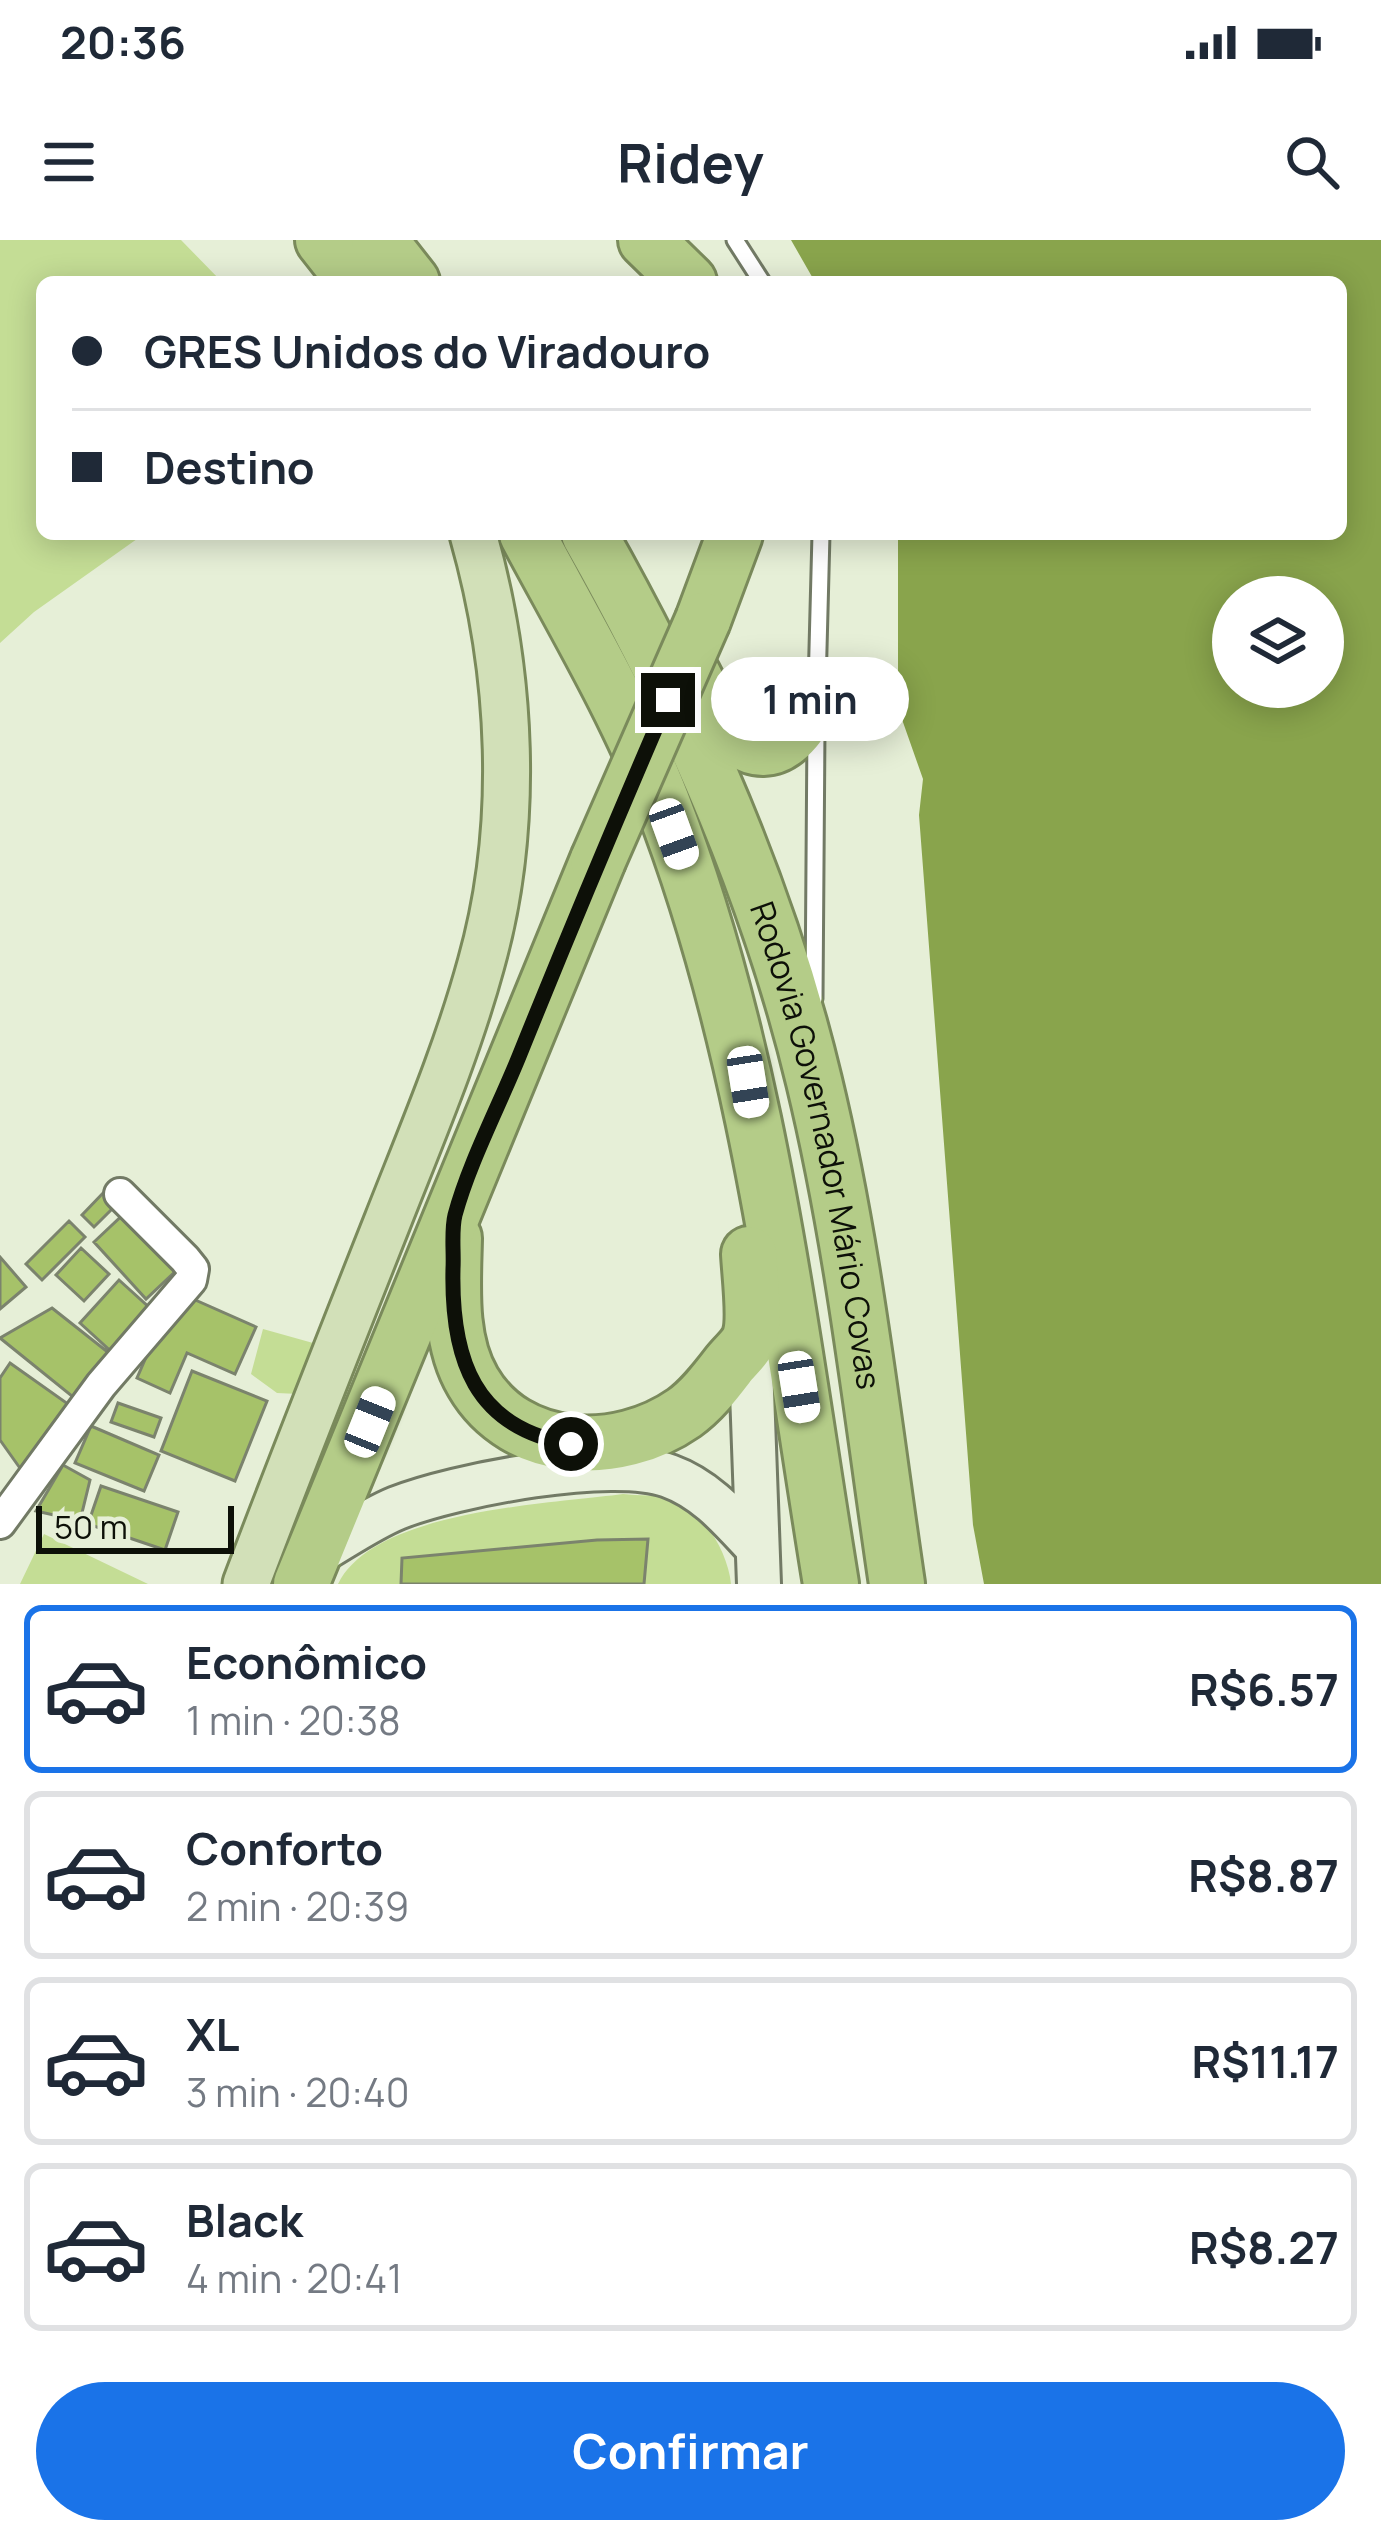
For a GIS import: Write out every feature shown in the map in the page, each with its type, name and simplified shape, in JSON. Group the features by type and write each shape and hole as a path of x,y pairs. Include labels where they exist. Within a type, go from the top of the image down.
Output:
{"highway":[{"path":"323,240 351,276"},
{"path":"379,240 407,276"},
{"path":"646,240 683,276"},
{"name":"Rodovia Governador Mário Covas","path":"530,540 608,685 661,799 698,904 748,1082 831,1584"},
{"name":"Rodovia Governador Mário Covas","path":"592,540 686,721 748,868 814,1080 861,1324 897,1584"},
{"path":"617,540 661,612 707,704 736,738 754,747 778,744 795,730 817,697"},
{"path":"309,1568 733,540"},
{"path":"454,1217 458,1346 484,1400 536,1438 571,1444 619,1440 657,1428 686,1412 750,1336 748,1082"}],"main road":[{"path":"246,1584 451,1059 482,962 499,874 506,760 498,650 475,540"},
{"path":"750,1336 757,1564"},
{"path":"309,1568 395,1508 453,1491 631,1467 667,1475 695,1488 757,1564"}],"street":[{"path":"0,1522 101,1385 191,1280 193,1269 185,1259 120,1194"}],"lane":[{"path":"735,240 758,276"},
{"path":"814,1080 821,540"}],"shaded area":[{"path":"0,240 181,240 216,276 36,276 36,540 136,540 34,612 0,643"},
{"path":"791,240 1381,240 1381,1584 984,1584 973,1525 919,815 923,779 898,708 898,540 1347,540 1347,276 812,276"},
{"path":"263,1329 313,1343 298,1394 277,1393 251,1374"},
{"path":"623,1494 666,1497 694,1512 719,1546 731,1584 338,1584 358,1559 387,1540 424,1526 510,1507"},
{"path":"44,1534 148,1584 20,1584"}],"building":[{"path":"104,1192 117,1204 94,1227 82,1215"},
{"path":"127,1211 179,1268 146,1299 94,1242"},
{"path":"69,1221 85,1237 42,1280 26,1264"},
{"path":"81,1248 109,1274 84,1301 56,1275"},
{"path":"0,1257 26,1287 0,1309"},
{"path":"119,1280 152,1310 114,1354 80,1323"},
{"path":"175,1291 256,1327 235,1374 187,1353 170,1393 137,1378"},
{"path":"52,1308 114,1357 78,1401 0,1338"},
{"path":"10,1363 68,1404 22,1471 0,1440 0,1378"},
{"path":"192,1371 267,1401 235,1481 161,1451"},
{"path":"118,1403 161,1418 154,1437 111,1422"},
{"path":"91,1426 159,1455 144,1491 75,1463"},
{"path":"63,1465 90,1480 80,1521 36,1511"},
{"path":"101,1486 178,1512 165,1550 88,1524"},
{"path":"648,1539 644,1584 401,1584 402,1558"}],"route":[{"path":"571,1444 536,1438 509,1422 484,1400 470,1378 458,1346 454,1217 668,700"}]}
